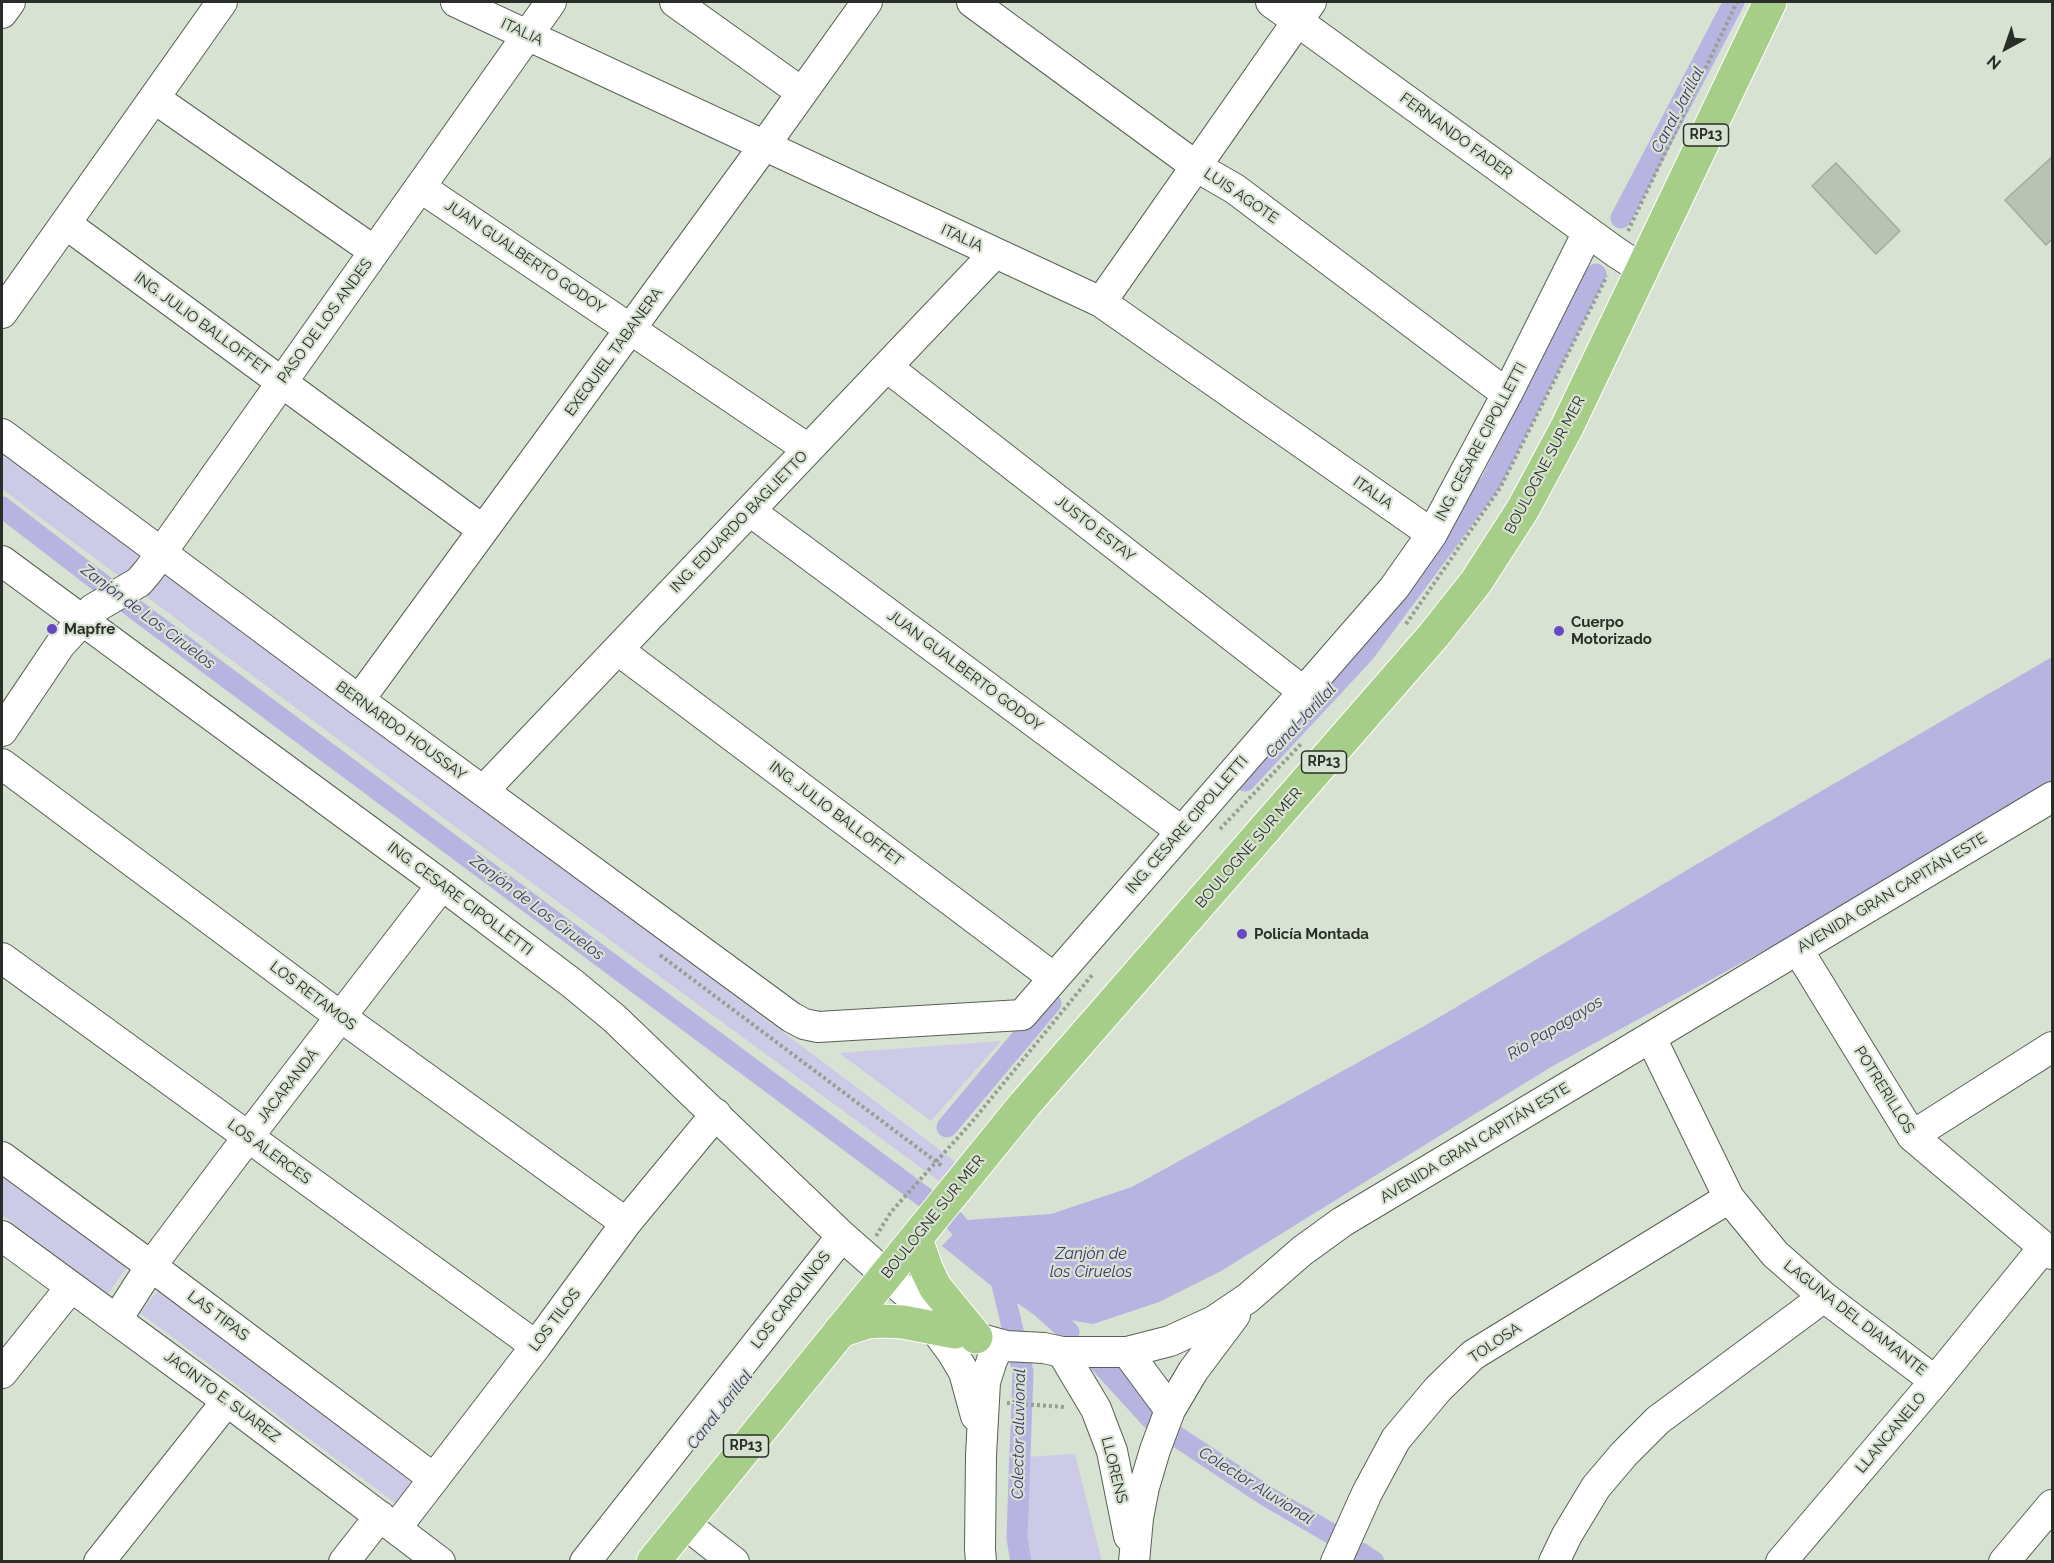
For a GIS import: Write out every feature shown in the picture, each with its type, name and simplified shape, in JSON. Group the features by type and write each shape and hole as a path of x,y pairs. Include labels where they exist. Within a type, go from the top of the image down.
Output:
{"main road":[{"name":"BOULOGNE SUR MER","path":"653,1562 1040,1087 1456,609 1500,546 1548,465 1770,2"},
{"path":"916,1239 934,1287 974,1338"},
{"path":"840,1331 867,1322 903,1322 974,1338"}],"street":[{"path":"2,13 9,2"},
{"path":"2,314 222,2"},
{"name":"ITALIA","path":"456,2 1101,302 1432,534"},
{"name":"PASO DE LOS ANDES","path":"2,731 60,645 87,615 139,582 161,553 551,2"},
{"path":"675,2 801,92"},
{"name":"EXEQUIEL TABANERA","path":"359,700 867,2"},
{"name":"LUIS AGOTE","path":"972,2 1197,167 1235,189 1507,394"},
{"name":"FERNANDO FADER","path":"1271,2 1304,11 1588,232 1642,269"},
{"path":"1101,302 1304,11"},
{"path":"154,98 374,251"},
{"name":"JUAN GUALBERTO GODOY","path":"420,187 808,449"},
{"name":"ING. JULIO BALLOFFET","path":"66,224 483,530"},
{"name":"ING. CESARE CIPOLLETTI","path":"804,1024 818,1026 1022,1015 1394,588 1432,534 1507,394 1588,232"},
{"name":"ING. EDUARDO BAGLIETTO","path":"483,791 994,253"},
{"name":"JUSTO ESTAY","path":"887,366 1304,692"},
{"name":"BERNARDO HOUSSAY","path":"2,434 359,700 781,1010 804,1024"},
{"name":"JUAN GUALBERTO GODOY","path":"750,511 1181,831"},
{"name":"ING. CESARE CIPOLLETTI","path":"2,561 87,615 573,984 614,1018 886,1276"},
{"name":"ING. JULIO BALLOFFET","path":"618,650 1054,978"},
{"name":"LOS RETAMOS","path":"2,764 341,1017 626,1223"},
{"name":"AVENIDA GRAN CAPITÁN ESTE","path":"974,1338 1053,1350 1127,1352 1194,1332 1248,1298 1302,1251 1342,1222 2052,797"},
{"name":"JACARANDÁ","path":"117,1319 151,1266 442,885"},
{"name":"POTRERILLOS","path":"1798,950 1912,1136 2048,1250"},
{"name":"LOS ALERCES","path":"2,958 536,1346"},
{"name":"LAGUNA DEL DIAMANTE","path":"1651,1038 1729,1197 1775,1254 1824,1297 1935,1381"},
{"path":"1912,1136 2052,1047"},
{"name":"LOS TILOS","path":"344,1562 433,1478 536,1346 626,1223 716,1114"},
{"name":"LAS TIPAS","path":"2,1157 433,1478"},
{"name":"TOLOSA","path":"1336,1562 1367,1493 1396,1439 1438,1389 1473,1355 1729,1197"},
{"name":"JACINTO E. SUAREZ","path":"2,1236 117,1319 440,1562"},
{"name":"LOS CAROLINOS","path":"585,1562 842,1236"},
{"name":"LLANCANELO","path":"1781,1562 2048,1250"},
{"path":"886,1276 933,1316 974,1338 992,1360 985,1382 981,1455 981,1562"},
{"path":"2,1373 70,1287"},
{"path":"1554,1562 1596,1487 1624,1454 1658,1420 1824,1297"},
{"name":"LLORENS","path":"1134,1562 1138,1518 1144,1487 1170,1410 1193,1371 1248,1298"},
{"path":"974,1338 952,1352 964,1372 975,1410 981,1455"},
{"name":"LLORENS","path":"1053,1350 1096,1409 1112,1451 1134,1562"},
{"path":"1127,1352 1170,1410"},
{"path":"99,1562 227,1401"},
{"path":"2004,1562 2052,1504"},
{"path":"684,1523 734,1562"}],"path":[{"path":"891,1212 934,1162"},
{"path":"1006,1403 1096,1409"}],"shaded area":[{"path":"2,452 478,803 956,1162 939,1181 457,828 2,489"},
{"path":"1001,1041 931,1121 839,1053"},
{"path":"2,1166 131,1261 108,1294 2,1215"},
{"path":"162,1285 420,1475 398,1505 140,1313"},
{"path":"1075,1454 1102,1561 1014,1561 1007,1530 1009,1458"}],"water":[{"name":"Zanjón de los Ciruelos","path":"2052,657 2052,782 1778,943 1551,1067 1221,1271 1159,1302 1093,1324 1033,1314 989,1284 942,1246 966,1220 1051,1214 1132,1187 1426,1025"}],"building":[{"path":"2052,157 2052,239 2046,245 2005,200"},
{"path":"1836,163 1900,231 1876,254 1812,186"}],"waterway":[{"name":"Canal Jarillal","path":"1621,218 1734,2"},
{"name":"Canal Jarillal","path":"1245,781 1365,652 1491,482 1596,274"},
{"name":"Zanjón de Los Ciruelos","path":"2,507 132,607 951,1217 978,1248"},
{"name":"Canal Jarillal","path":"947,1127 1051,1003"},
{"name":"Colector aluvional","path":"999,1272 1023,1372 1017,1538 1021,1562"},
{"name":"Zanjón de Los Ciruelos","path":"1033,1300 1069,1332"},
{"name":"Colector Aluvional","path":"1100,1363 1151,1419"},
{"name":"Colector Aluvional","path":"1176,1436 1268,1497 1337,1537"},
{"name":"Colector Aluvional","path":"1361,1553 1374,1562"}],"place":[{"name":"Mapfre","path":"52,629"},
{"name":"Cuerpo Motorizado","path":"1559,631"},
{"name":"Policía Montada","path":"1242,934"}],"water label":[{"name":"Río Papagayos","path":"1555,1028"}]}
